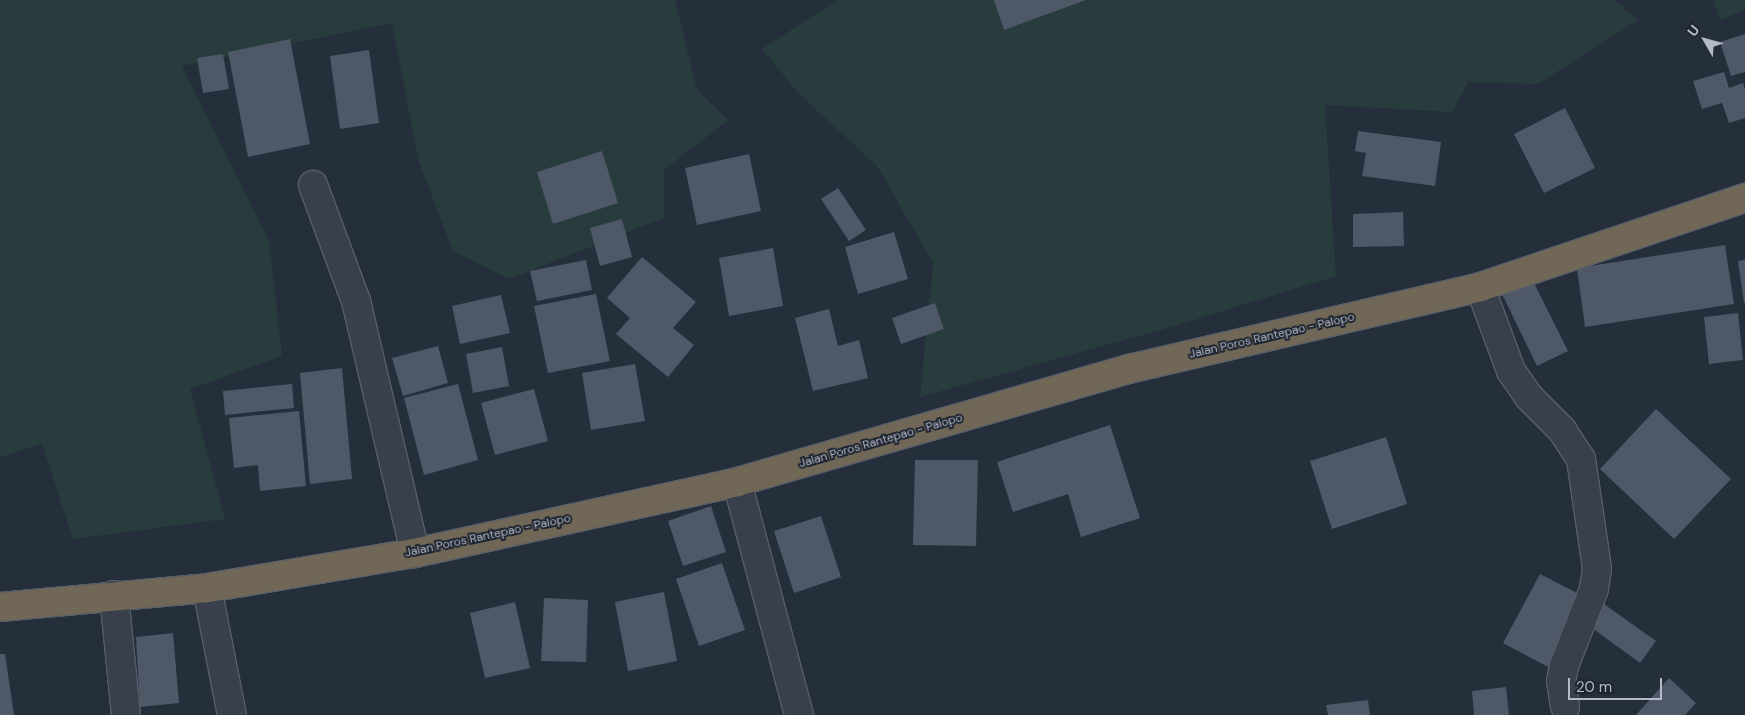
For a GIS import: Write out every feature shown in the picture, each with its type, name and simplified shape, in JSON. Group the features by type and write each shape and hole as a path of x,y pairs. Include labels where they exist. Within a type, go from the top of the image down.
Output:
{"highway":[{"name":"Jalan Poros Rantepao - Palopo","path":"0,606 207,588 415,553 737,482 1129,370 1480,287 1745,198"}],"street":[{"path":"314,185 356,301 415,553"},
{"path":"1480,287 1511,372 1529,397 1568,436 1581,459 1597,569 1594,589 1564,666 1561,680 1565,706"},
{"path":"737,482 799,715"},
{"path":"207,588 232,715"},
{"path":"114,595 126,715"}],"shaded area":[{"path":"0,0 675,0 697,90 728,120 664,170 664,218 509,279 453,251 418,159 392,23 182,66 269,240 282,356 190,389 225,519 73,539 42,444 0,457"},
{"path":"837,0 1615,0 1638,20 1538,84 1469,82 1452,112 1325,105 1336,276 1178,325 920,397 933,263 877,166 799,94 762,49"},
{"path":"1713,0 1745,0 1745,9 1720,21"}],"building":[{"path":"994,0 1086,0 1004,30"},
{"path":"1745,34 1745,72 1731,76 1720,42"},
{"path":"290,39 310,144 248,157 228,52"},
{"path":"369,50 379,123 340,129 330,56"},
{"path":"223,54 229,89 203,93 197,58"},
{"path":"1724,72 1729,88 1743,83 1745,89 1745,118 1729,123 1722,103 1702,109 1693,81"},
{"path":"1565,108 1595,168 1544,193 1514,134"},
{"path":"1358,131 1441,142 1435,186 1362,176 1366,153 1355,151"},
{"path":"602,151 618,203 553,224 537,172"},
{"path":"749,154 761,211 697,225 685,168"},
{"path":"838,188 866,230 849,241 821,199"},
{"path":"1403,212 1404,246 1353,247 1353,214"},
{"path":"622,219 632,257 600,266 590,228"},
{"path":"894,232 908,279 858,294 845,247"},
{"path":"1725,245 1734,304 1585,327 1577,268"},
{"path":"773,248 783,306 729,316 719,258"},
{"path":"642,257 696,302 673,328 694,345 668,377 616,334 630,318 607,298"},
{"path":"586,260 592,290 537,301 530,271"},
{"path":"1745,260 1745,303 1744,303 1738,261"},
{"path":"1532,279 1568,351 1537,366 1502,294"},
{"path":"596,294 610,361 548,373 534,306"},
{"path":"501,295 510,333 460,344 452,306"},
{"path":"935,303 944,329 901,344 892,318"},
{"path":"829,309 838,346 859,340 868,378 813,391 795,318"},
{"path":"1738,313 1743,360 1709,364 1704,317"},
{"path":"438,346 448,383 403,396 392,358"},
{"path":"502,347 509,386 473,393 466,354"},
{"path":"635,364 645,421 591,430 582,373"},
{"path":"342,368 352,479 310,484 300,373"},
{"path":"292,384 294,408 225,415 223,391"},
{"path":"458,384 478,460 424,475 404,398"},
{"path":"534,389 548,441 495,455 481,403"},
{"path":"1656,409 1731,479 1674,539 1600,469"},
{"path":"299,411 306,486 260,491 258,465 234,468 229,418"},
{"path":"1110,425 1140,518 1081,537 1068,494 1013,512 997,462"},
{"path":"1386,437 1407,504 1332,529 1310,461"},
{"path":"915,460 978,460 976,546 913,545"},
{"path":"711,506 726,552 683,566 668,521"},
{"path":"821,516 841,577 794,593 774,531"},
{"path":"722,563 745,630 699,646 676,579"},
{"path":"1540,574 1585,597 1548,667 1503,643"},
{"path":"664,592 677,661 628,671 615,602"},
{"path":"544,598 588,600 586,662 541,661"},
{"path":"515,602 530,668 485,678 470,613"},
{"path":"1604,604 1656,641 1640,663 1588,625"},
{"path":"173,633 179,703 140,707 136,637"},
{"path":"0,654 5,654 14,715 0,715"},
{"path":"1669,678 1696,703 1685,715 1636,715"},
{"path":"1506,687 1509,715 1474,715 1472,691"},
{"path":"1368,700 1370,715 1328,715 1326,705"}]}
